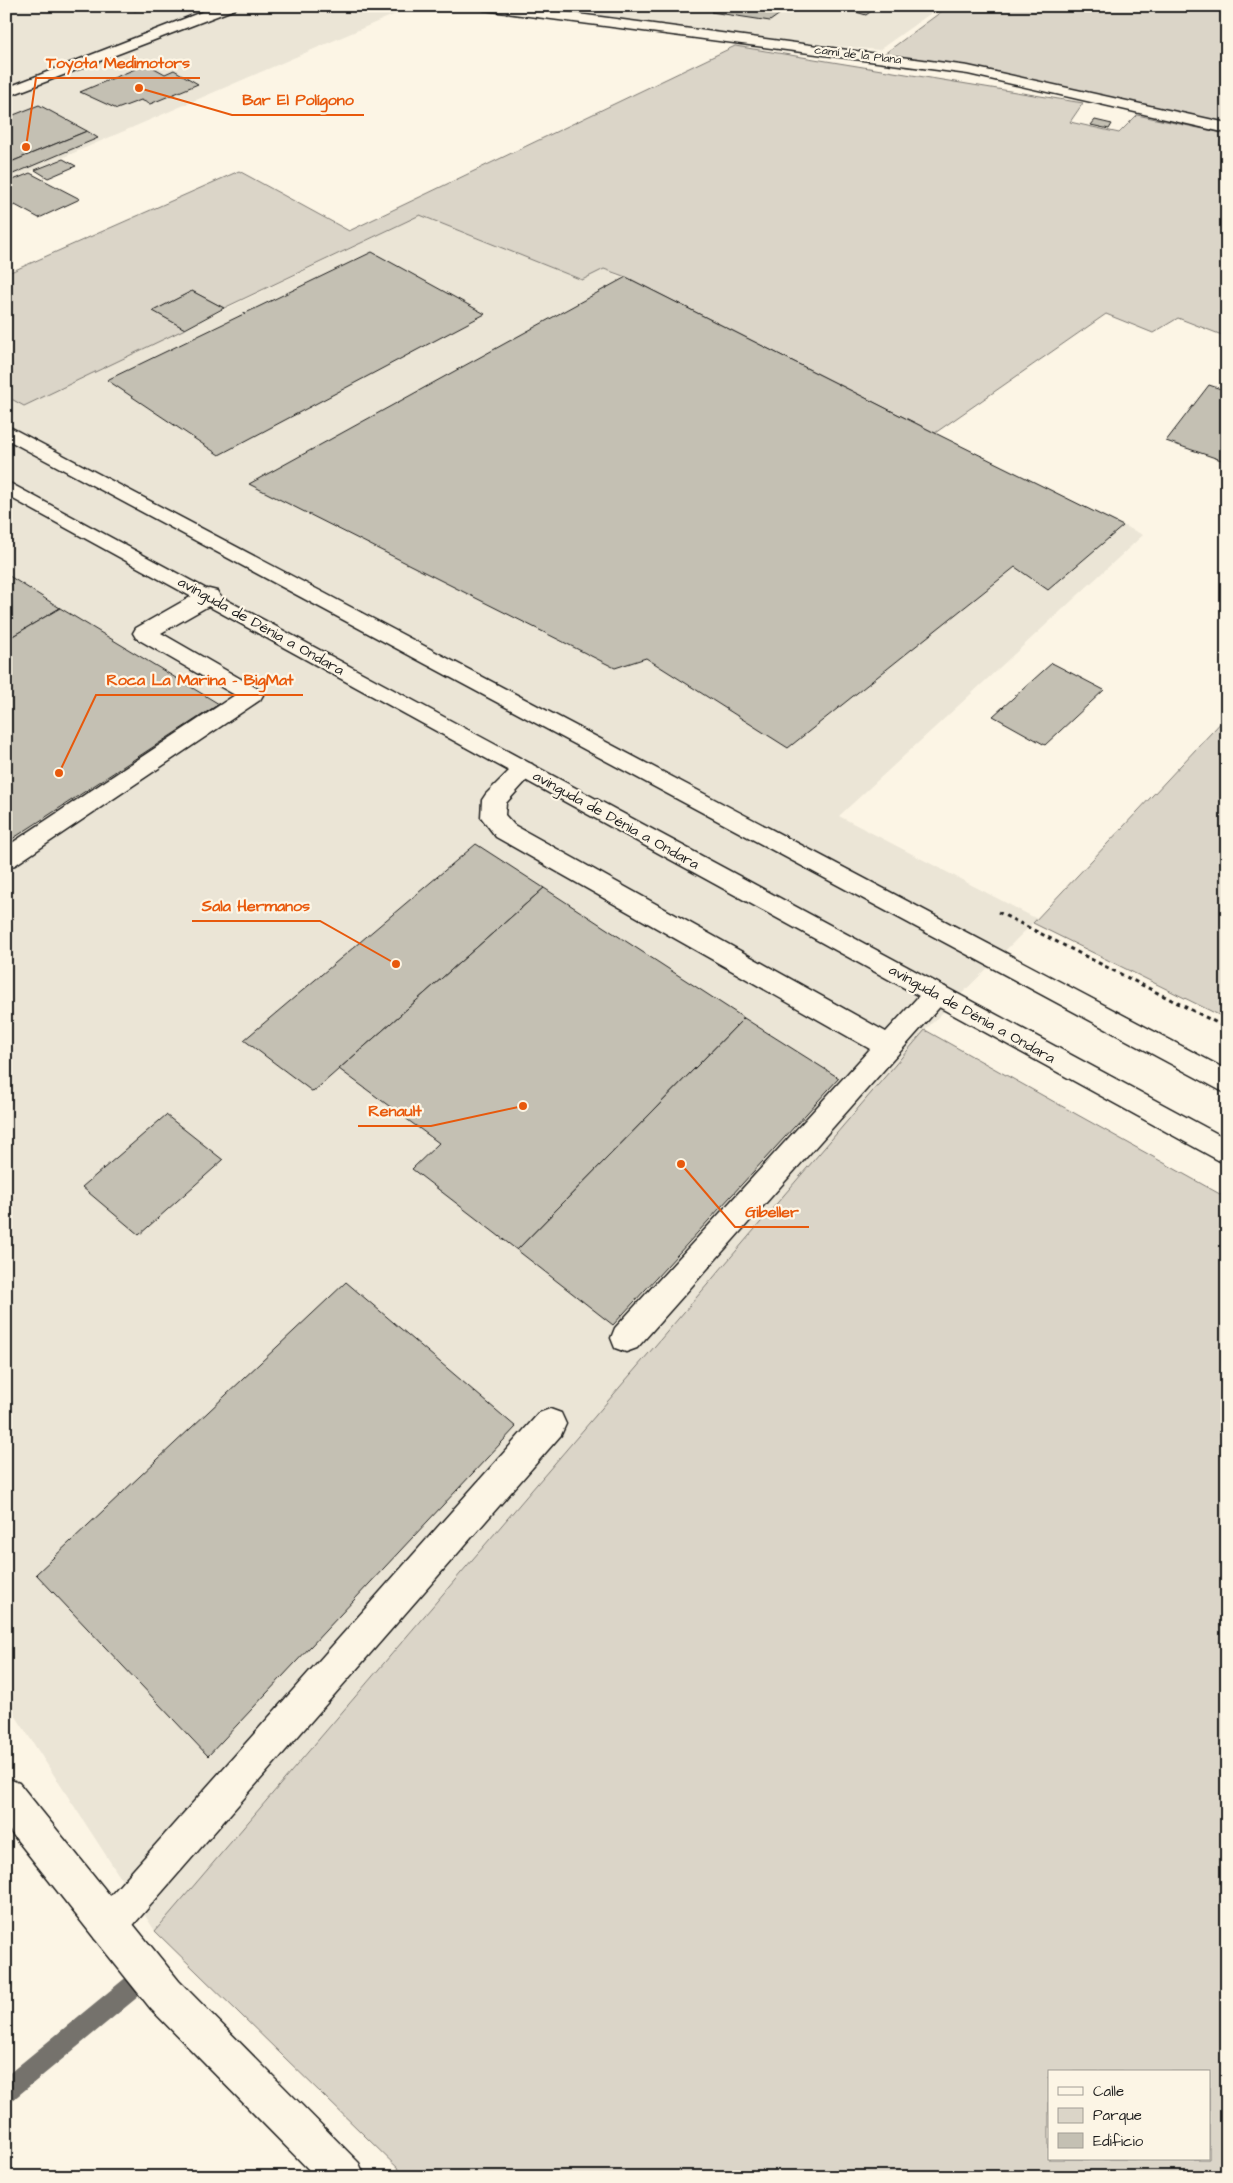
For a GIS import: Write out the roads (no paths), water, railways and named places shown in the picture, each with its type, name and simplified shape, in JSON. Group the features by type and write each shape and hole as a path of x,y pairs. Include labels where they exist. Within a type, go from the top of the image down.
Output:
{"main road":[{"path":"6,93 230,6"},
{"name":"camí de la Plana","path":"484,6 968,70 1227,128"},
{"path":"6,431 1227,1083"},
{"name":"avinguda de Dénia a Ondara","path":"6,487 209,596 1227,1153"},
{"path":"6,859 252,695 144,633 209,596"},
{"path":"524,770 494,800 492,817 505,831 889,1047"},
{"path":"626,1338 936,994"},
{"path":"108,1926 550,1424"},
{"path":"6,1796 108,1926 166,1995 345,2177"}],"waterway":[{"path":"6,2091 148,1974"}],"place":[{"name":"Bar El Polígono","path":"139,88"},
{"name":"Toyota Medimotors","path":"26,147"},
{"name":"Roca La Marina - BigMat","path":"59,773"},
{"name":"Sala Hermanos","path":"396,964"},
{"name":"Renault","path":"523,1106"},
{"name":"Gibeller","path":"681,1164"}]}
